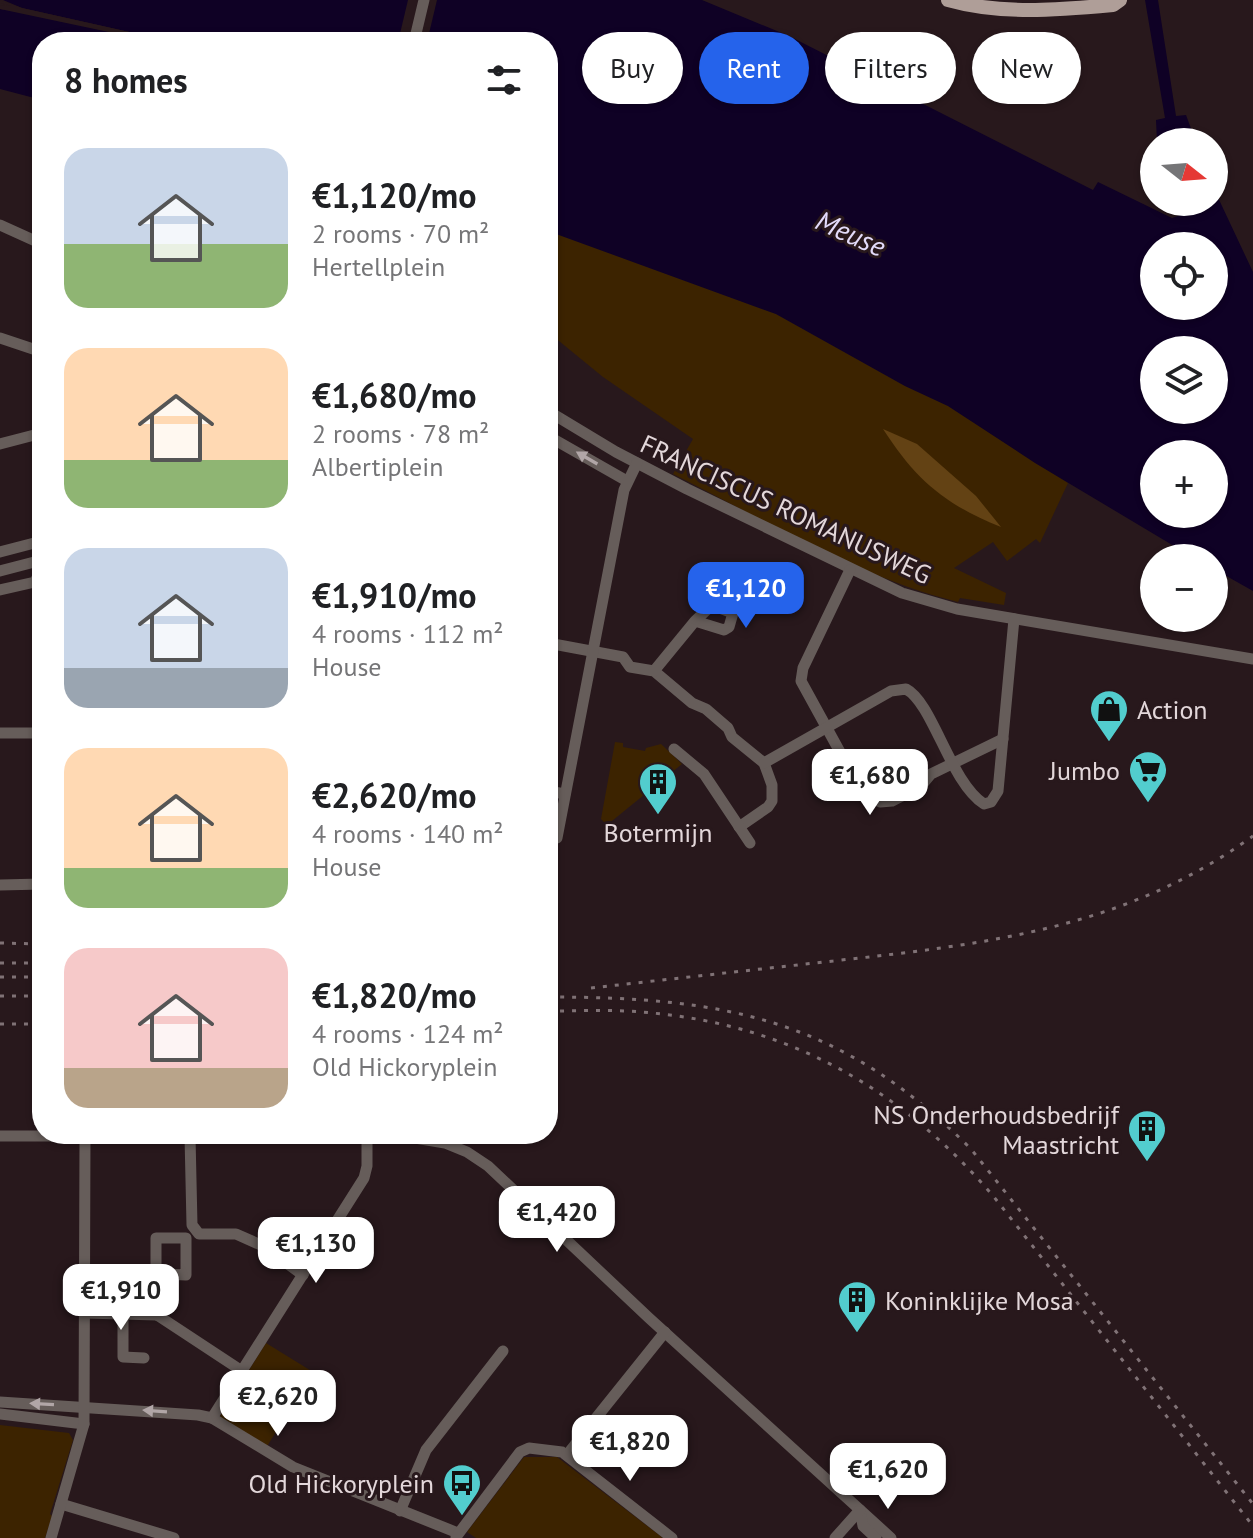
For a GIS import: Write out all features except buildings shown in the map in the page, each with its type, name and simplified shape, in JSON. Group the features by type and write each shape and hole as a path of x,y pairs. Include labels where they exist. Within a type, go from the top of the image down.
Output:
{"main road":[{"path":"948,0 989,8 1029,10 1111,5 1120,0"}],"street":[{"path":"416,32 424,0"},
{"path":"0,225 32,239"},
{"path":"0,338 32,349"},
{"name":"FRANCISCUS ROMANUSWEG","path":"558,417 637,463 850,570 922,600 1014,619 1253,659"},
{"path":"0,444 32,436"},
{"name":"FRANCISCUS ROMANUSWEG","path":"558,442 627,481"},
{"path":"558,832 627,481 637,463"},
{"path":"0,552 32,544"},
{"path":"0,571 32,563"},
{"path":"850,570 801,674 801,681 862,792 880,802 892,801 921,786 931,774 1003,739"},
{"path":"0,590 32,583"},
{"path":"764,763 891,691 906,689 917,698 952,764 976,799 984,804 991,802 998,791 1014,619"},
{"path":"654,671 695,621"},
{"path":"558,645 623,657 630,667 654,671 692,703 717,718 728,728 732,737 764,763 772,785 772,801 739,827"},
{"path":"0,733 32,733"},
{"path":"674,749 704,774 750,843"},
{"path":"558,793 565,794"},
{"path":"0,885 32,884"},
{"path":"0,1136 32,1136"},
{"path":"51,1538 84,1424 85,1144"},
{"path":"190,1144 192,1225 199,1234 236,1234 263,1246 303,1275"},
{"path":"212,1418 364,1178 367,1144"},
{"path":"447,1144 478,1159 891,1538"},
{"path":"157,1315 161,1309 163,1274"},
{"path":"85,1313 157,1315 242,1371"},
{"path":"123,1315 123,1357 144,1358"},
{"path":"588,1428 665,1332"},
{"path":"400,1511 426,1450 503,1351"},
{"path":"0,1402 85,1406 212,1418 293,1467 457,1536 520,1452 529,1448 557,1450 672,1538"},
{"path":"0,1414 84,1424"},
{"path":"567,1455 578,1441"},
{"path":"61,1504 174,1538"},
{"path":"835,1538 860,1510"},
{"path":"860,1510 863,1526 876,1538"}],"shaded area":[{"path":"558,235 776,314 905,386 948,406 1068,483 1040,543 1036,539 1007,561 993,542 954,568 1006,593 1004,605 960,598 958,602 848,563 673,474 693,439 603,377 558,340"},
{"path":"883,429 917,444 976,496 1001,527 963,509 933,488 907,463"},
{"path":"615,742 623,743 623,747 645,751 661,744 682,764 607,825 601,819"},
{"path":"266,1343 313,1372 266,1448 219,1418"},
{"path":"0,1425 69,1433 73,1440 45,1538 0,1538"},
{"path":"524,1457 557,1457 663,1538 476,1538 467,1532"}],"water":[{"name":"Meuse","path":"3,0 702,0 779,32 699,32 699,104 809,104 809,46 825,54 825,104 923,104 1093,190 1098,182 1140,202 1140,216 1227,216 1253,272 1253,591 1228,577 1228,544 1171,544 1144,528 1228,528 1228,440 1140,440 1140,526 948,406 905,386 776,314 558,235 558,32 129,32 22,8"},
{"path":"1145,0 1158,0 1176,116 1186,115 1191,128 1156,128 1156,120 1165,118"},
{"path":"0,9 111,32 32,32 32,97 0,89"}],"pier":[{"path":"0,0 22,8 129,32 109,32 0,9 0,5 11,6 0,3"},
{"path":"408,0 437,0 429,32 400,32"}],"railway":[{"path":"591,988 890,955 1052,927 1104,912 1154,892 1204,867 1253,836"},
{"path":"0,943 32,944"},
{"path":"0,963 32,963"},
{"path":"0,977 32,977"},
{"path":"0,996 32,996"},
{"path":"558,997 671,1002 778,1024 827,1044 875,1070 923,1105 971,1149 1253,1504"},
{"path":"558,1011 652,1013 703,1020 752,1032 842,1070 883,1096 922,1125 994,1197 1253,1526"},
{"path":"0,1024 32,1024"}],"place":[{"name":"Action","path":"1109,743"},
{"name":"Jumbo","path":"1148,804"},
{"name":"Botermijn","path":"658,816"},
{"name":"NS Onderhoudsbedrijf Maastricht","path":"1147,1163"},
{"name":"Koninklijke Mosa","path":"857,1334"},
{"name":"Old Hickoryplein","path":"462,1517"}]}
